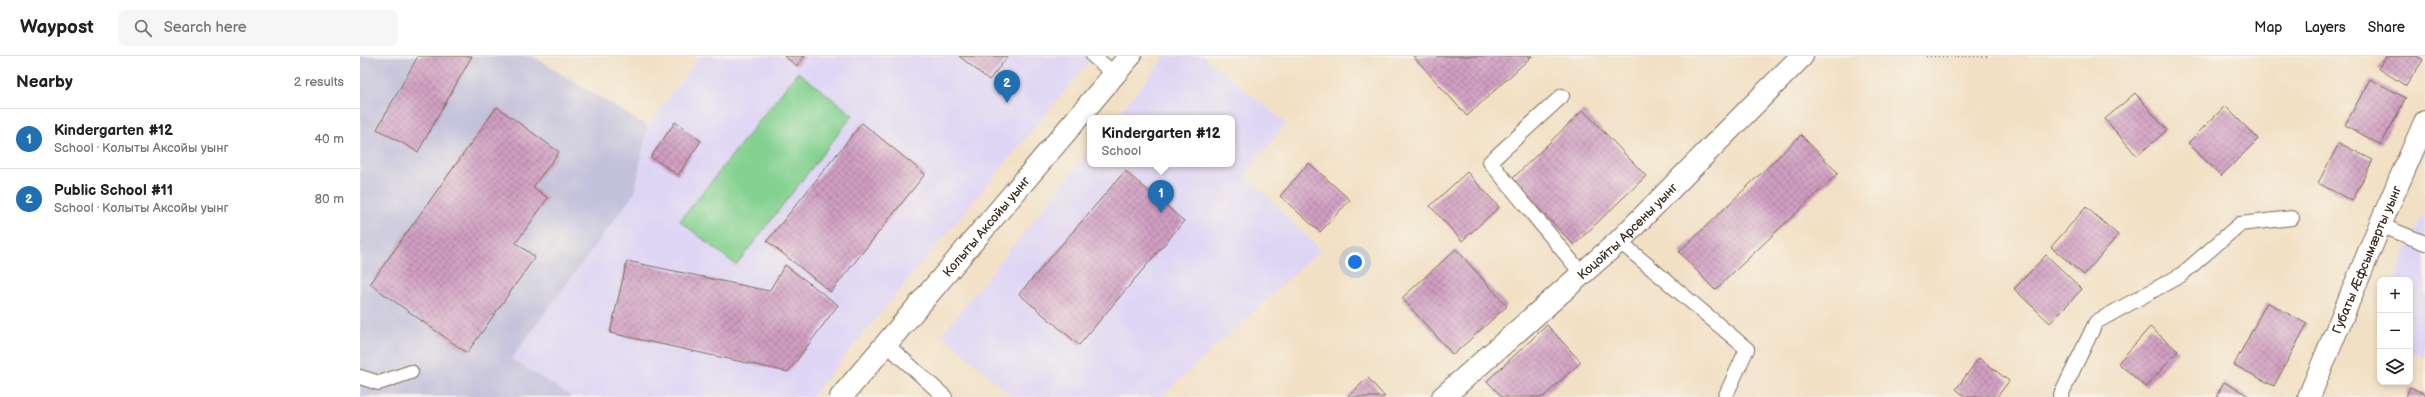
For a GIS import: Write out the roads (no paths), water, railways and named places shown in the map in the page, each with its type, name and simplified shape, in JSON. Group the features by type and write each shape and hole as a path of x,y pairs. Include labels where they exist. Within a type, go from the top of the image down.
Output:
{"street":[{"name":"Колыты Аксойы уынг","path":"841,397 1130,56"},
{"name":"Коцойты Арсены уынг","path":"1443,397 1619,241 1802,56"},
{"name":"Губаты Æфсымæрты уынг","path":"2309,397 2380,225 2425,122"}],"lane":[{"path":"1093,56 1115,74"},
{"path":"1562,96 1490,162 1582,274"},
{"path":"2060,397 2096,322 2181,275 2240,224 2292,218"},
{"path":"2380,225 2425,243"},
{"path":"1619,241 1747,349 1725,397"},
{"path":"886,344 945,397"},
{"path":"360,377 379,382 411,372"}],"place":[{"name":"Public School #11","path":"1007,103"},
{"name":"Kindergarten #12","path":"1161,213"}]}
